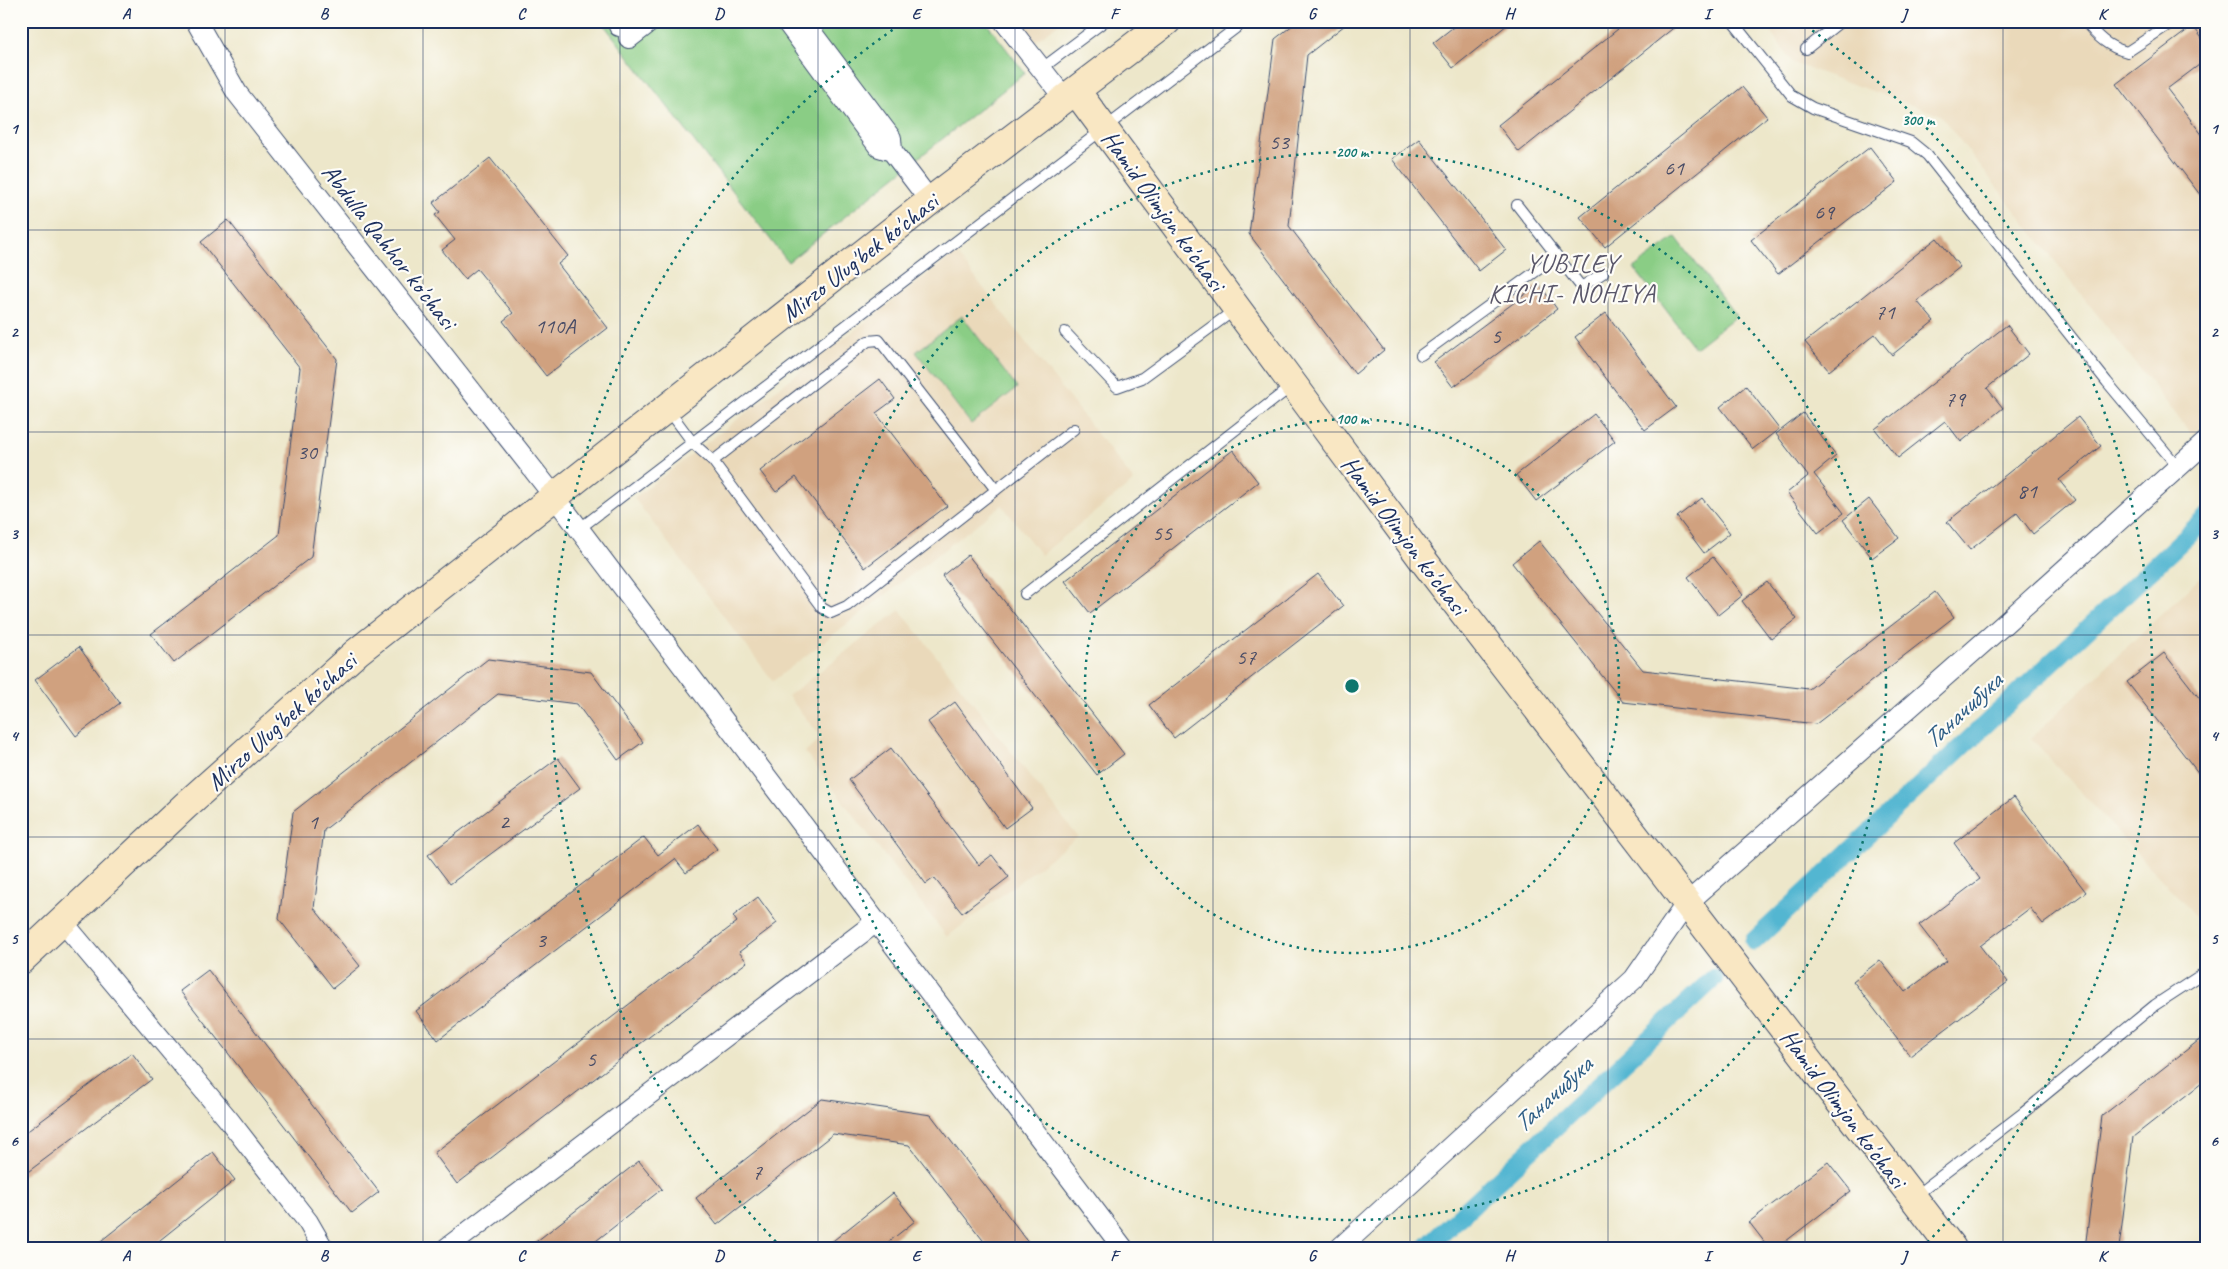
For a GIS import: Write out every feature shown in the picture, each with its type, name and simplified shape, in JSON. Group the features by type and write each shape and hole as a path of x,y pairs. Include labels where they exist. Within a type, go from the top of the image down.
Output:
{"main road":[{"name":"Mirzo Ulug'bek ko'chasi","path":"554,496 930,201 1167,21"},
{"name":"Hamid Olimjon ko'chasi","path":"1070,95 1104,128 1423,560 1952,1248"},
{"name":"Mirzo Ulug‘bek ko'chasi","path":"21,960 185,806 357,652 554,496"}],"street":[{"name":"Abdulla Qahhor ko'chasi","path":"196,21 237,93 554,496 1123,1248"},
{"path":"625,29 651,21"},
{"path":"786,21 879,147 892,151"},
{"path":"803,21 891,138 892,151 930,201"},
{"path":"1004,21 1041,69 1070,95"},
{"path":"1340,1248 1634,979 1686,904 2001,627 2207,441"},
{"path":"62,921 228,1119 308,1222 323,1248"},
{"path":"447,1248 876,922"}],"lane":[{"path":"1041,69 1105,21"},
{"path":"579,529 1245,21"},
{"path":"1732,21 1792,96 1813,108 1911,142 1927,155 2101,374 2178,467"},
{"path":"1806,49 1842,21"},
{"path":"2085,21 2096,36 2115,49 2127,52 2174,21"},
{"path":"1517,204 1579,284 1583,286 1603,272"},
{"path":"1421,355 1557,256"},
{"path":"1065,332 1117,387 1142,378 1237,308"},
{"path":"713,461 868,341 879,340 996,490"},
{"path":"1025,594 1293,385"},
{"path":"667,408 693,443 713,461 822,608 831,613 847,606 1074,429"},
{"path":"1912,1198 2023,1113 2155,1005 2207,971"}],"shaded area":[{"path":"1021,21 1062,21 1036,41"},
{"path":"1762,21 2207,21 2207,421 2192,435 1940,115 1793,63"},
{"path":"956,253 1134,481 1041,555 1002,505 773,681 634,498"},
{"path":"2207,571 2207,929 2031,738"},
{"path":"900,610 1078,837 947,937 805,752 822,738 788,696"}],"green space":[{"path":"601,21 985,21 1025,73 788,262"},
{"path":"1676,237 1736,316 1695,348 1634,268"},
{"path":"962,316 1017,388 971,424 916,352"}],"building":[{"path":"1298,21 1350,21 1307,55 1289,226 1384,350 1355,374 1249,234 1275,39"},
{"path":"1461,21 1512,21 1453,68 1433,43"},
{"path":"1628,21 1682,21 1519,152 1498,125"},
{"path":"2193,26 2207,45 2207,59 2167,89 2207,141 2207,204 2116,84"},
{"path":"1742,87 1767,117 1605,247 1580,217"},
{"path":"1419,139 1506,250 1479,271 1392,159"},
{"path":"1870,147 1897,182 1778,274 1751,240"},
{"path":"490,158 568,256 558,264 608,328 546,376 503,321 513,313 477,269 465,279 442,250 455,240 435,215 440,212 433,203"},
{"path":"228,220 337,359 311,557 174,663 151,634 279,535 300,368 201,242"},
{"path":"1937,238 1960,267 1917,301 1934,321 1892,355 1875,334 1829,371 1805,342"},
{"path":"1539,284 1557,309 1453,387 1434,362"},
{"path":"1606,313 1676,407 1645,430 1575,337"},
{"path":"2007,325 2029,354 1987,388 2003,408 1961,442 1945,421 1898,458 1875,429"},
{"path":"880,379 895,399 876,413 947,506 865,568 796,477 776,492 760,471"},
{"path":"1746,386 1779,429 1753,449 1720,407"},
{"path":"1803,413 1836,456 1814,474 1844,513 1818,533 1787,493 1808,476 1776,434"},
{"path":"1594,414 1615,441 1536,501 1516,475"},
{"path":"2078,417 2101,446 2059,480 2075,500 2033,534 2017,513 1970,550 1947,522"},
{"path":"1233,450 1258,482 1090,613 1065,581"},
{"path":"1702,498 1730,533 1704,553 1677,517"},
{"path":"1869,499 1899,538 1872,558 1843,520"},
{"path":"1539,541 1643,670 1809,689 1935,592 1954,617 1816,724 1623,702 1512,563"},
{"path":"968,555 1124,754 1097,775 942,576"},
{"path":"1713,557 1743,595 1718,615 1688,577"},
{"path":"1318,574 1343,606 1174,738 1149,705"},
{"path":"1767,582 1797,619 1771,639 1742,601"},
{"path":"79,647 120,703 76,736 35,680"},
{"path":"2164,653 2207,708 2207,784 2127,682"},
{"path":"488,659 591,672 643,742 618,760 577,704 498,694 324,830 314,908 360,966 333,988 279,919 293,812"},
{"path":"955,702 1032,808 1005,828 928,722"},
{"path":"891,748 979,865 992,855 1009,877 962,913 934,878 926,884 849,780"},
{"path":"558,758 580,788 450,884 428,855"},
{"path":"2014,797 2086,892 2043,924 2030,908 1980,946 2008,982 1910,1056 1853,981 1880,960 1905,992 1947,961 1919,925 1980,879 1954,843"},
{"path":"698,824 717,849 686,873 675,859 438,1040 416,1011 644,837 658,855"},
{"path":"758,897 777,923 739,952 747,962 457,1184 434,1153 737,922 733,916"},
{"path":"208,970 379,1192 352,1213 180,991"},
{"path":"2207,1034 2207,1079 2133,1137 2119,1248 2085,1248 2102,1116"},
{"path":"132,1053 152,1079 21,1177 21,1136"},
{"path":"822,1099 931,1115 1033,1248 989,1248 909,1145 833,1134 717,1225 696,1198"},
{"path":"213,1152 235,1180 150,1248 92,1248"},
{"path":"639,1161 662,1189 587,1248 528,1248"},
{"path":"1828,1162 1851,1191 1777,1248 1769,1248 1749,1222"},
{"path":"893,1193 915,1221 881,1248 824,1248"}],"waterway":[{"name":"Таначибука","path":"1754,941 2207,517"},
{"name":"Таначибука","path":"1426,1248 1714,978"}],"district":[{"name":"YUBILEY KICHI- NOHIYA","path":"1572,278"}]}
